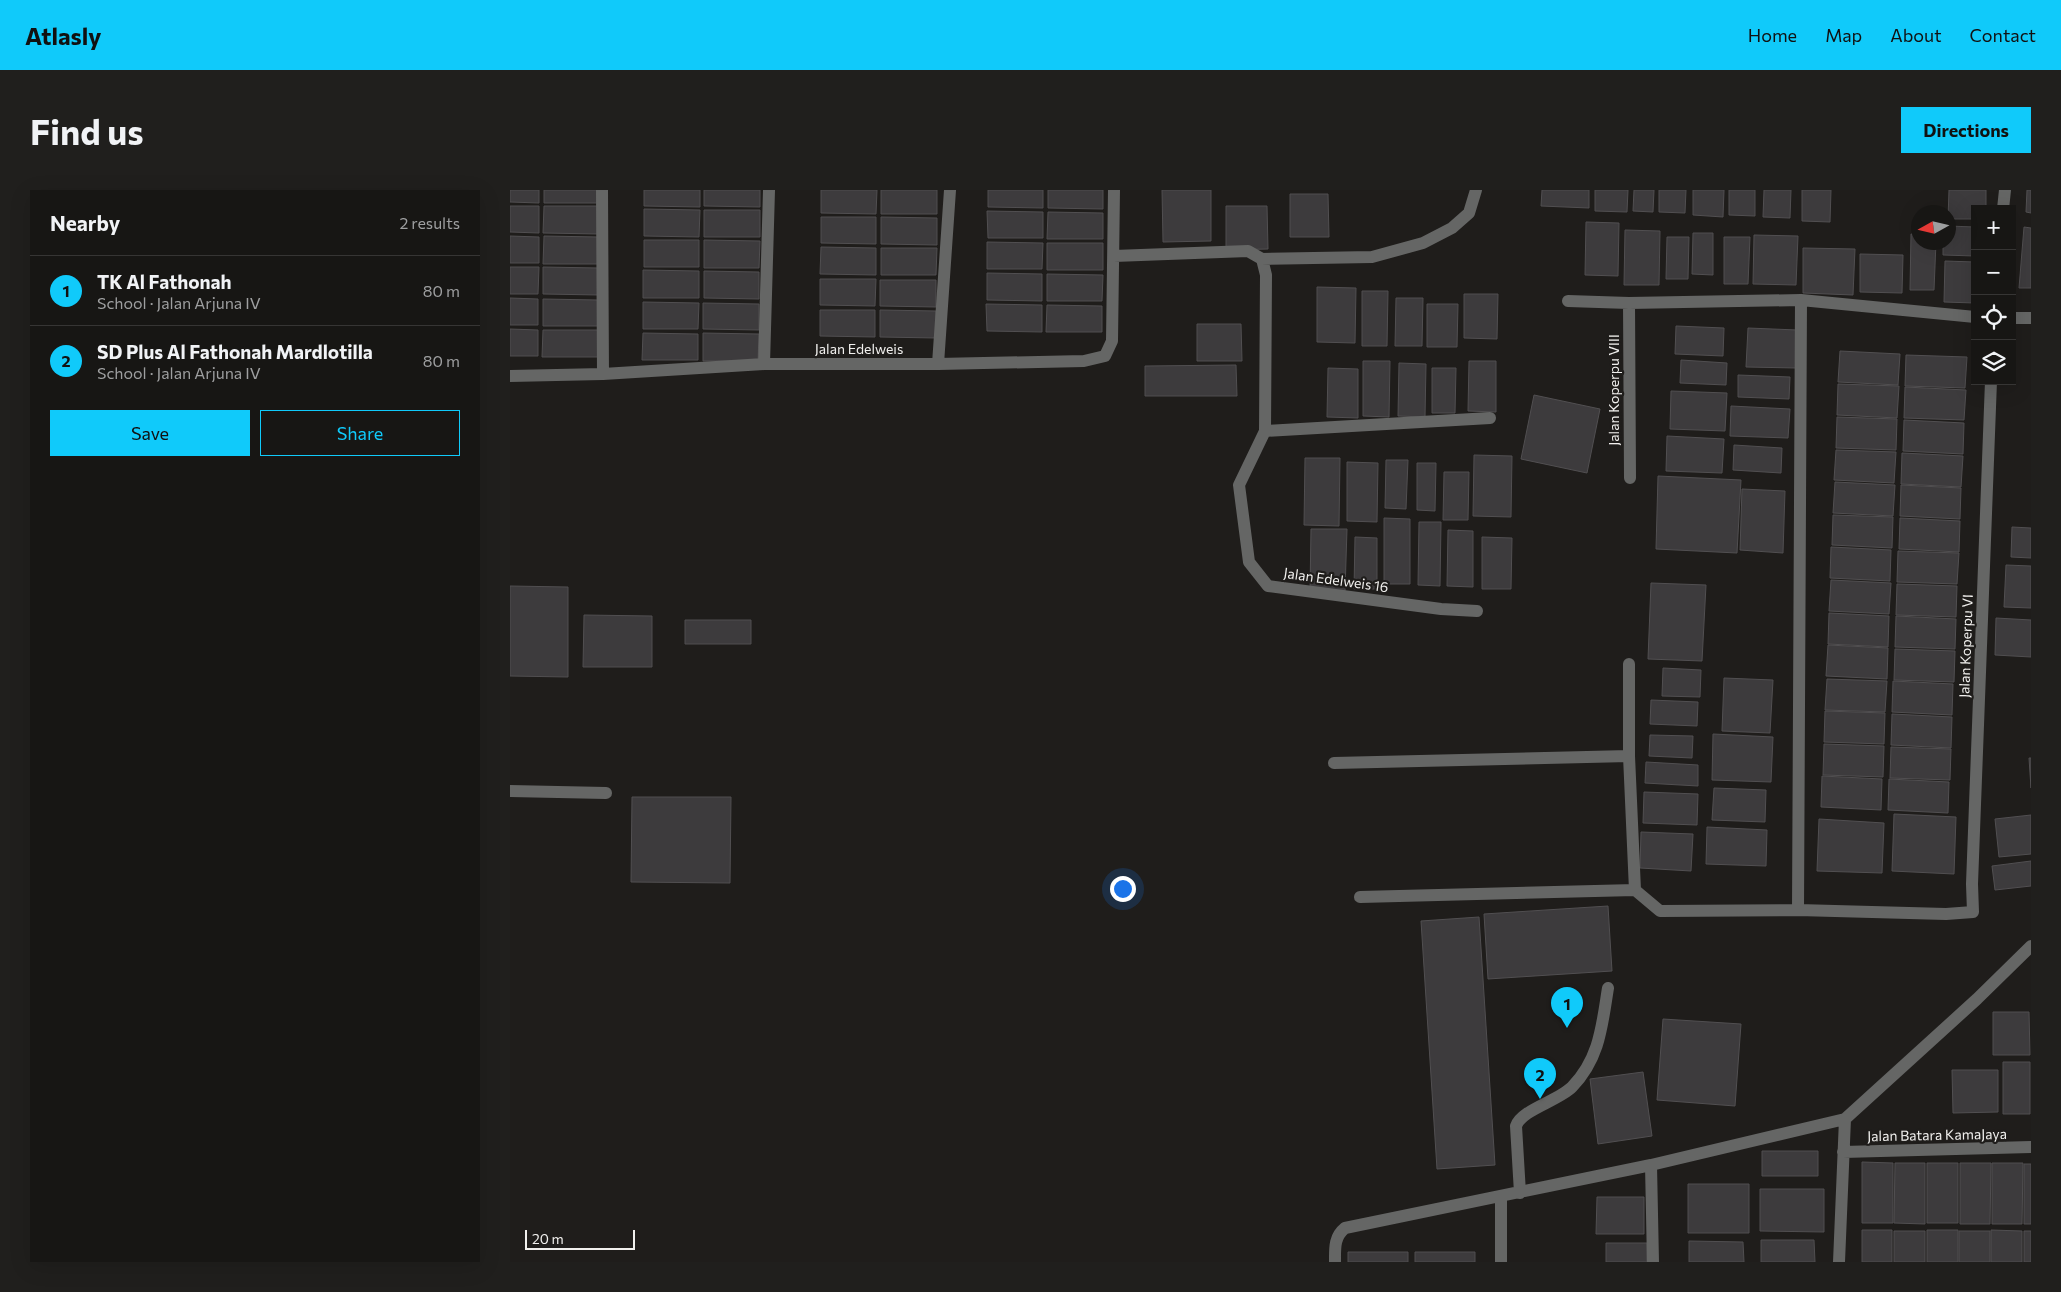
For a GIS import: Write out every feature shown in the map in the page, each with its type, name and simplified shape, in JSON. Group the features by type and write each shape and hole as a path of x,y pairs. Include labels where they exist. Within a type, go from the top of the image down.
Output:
{"street":[{"path":"602,190 603,374"},
{"path":"764,364 769,190"},
{"path":"938,364 950,190"},
{"path":"1114,190 1114,256 1248,251 1262,259 1372,257 1423,243 1452,228 1470,213 1476,190"},
{"path":"2003,205 2005,190"},
{"name":"Jalan Edelweis","path":"510,376 603,374 764,364 938,364 1084,361 1105,356 1112,341 1114,256"},
{"path":"1262,259 1266,275 1265,431 1490,418"},
{"path":"1360,897 1635,890 1660,911 1798,910 1801,300"},
{"path":"1568,301 1629,303 1801,300 1971,317"},
{"name":"Jalan Koperpu VIII","path":"1629,303 1630,478"},
{"path":"2016,318 2031,318"},
{"name":"Jalan Koperpu VI","path":"1798,910 1946,914 1973,912 1972,884 1991,385"},
{"name":"Jalan Edelweis 16","path":"1265,431 1239,485 1249,562 1268,586 1442,609 1477,611"},
{"path":"1629,664 1635,890"},
{"path":"1334,762 1630,756"},
{"path":"510,790 606,794"},
{"path":"1335,1262 1335,1242 1338,1234 1345,1228 1651,1165 1845,1119 2030,950"},
{"path":"1520,1193 1516,1126 1518,1121 1558,1099 1584,1074 1594,1055 1601,1032 1608,988"},
{"path":"1839,1262 1845,1119"},
{"name":"Jalan Batara KamaJaya","path":"1843,1152 2031,1148"},
{"path":"1651,1165 1652,1262"},
{"path":"1501,1197 1501,1262"}],"building":[{"path":"510,190 539,190 539,203 510,202"},
{"path":"544,190 600,190 599,203 544,203"},
{"path":"644,190 700,190 700,207 644,206"},
{"path":"704,190 760,190 760,207 704,206"},
{"path":"821,190 877,190 876,214 821,213"},
{"path":"881,190 937,190 937,214 881,214"},
{"path":"988,190 1043,190 1043,208 988,207"},
{"path":"1048,190 1103,190 1103,209 1048,208"},
{"path":"1162,190 1211,190 1211,241 1163,242"},
{"path":"1542,190 1589,190 1589,208 1541,206"},
{"path":"1595,190 1628,190 1627,212 1595,211"},
{"path":"1634,190 1654,190 1653,212 1633,211"},
{"path":"1659,190 1686,190 1685,213 1659,212"},
{"path":"1693,190 1724,190 1723,217 1693,215"},
{"path":"1729,190 1755,190 1755,216 1729,215"},
{"path":"1764,190 1791,190 1790,218 1763,217"},
{"path":"1802,190 1831,190 1830,222 1802,221"},
{"path":"1949,190 1986,190 1986,205 1971,205 1971,219 1956,219 1956,205 1948,205"},
{"path":"2027,190 2031,190 2031,213 2026,212"},
{"path":"1290,194 1328,194 1329,237 1290,237"},
{"path":"510,206 539,206 539,233 510,232"},
{"path":"544,206 599,206 599,234 543,233"},
{"path":"1226,206 1267,206 1268,249 1226,250"},
{"path":"644,209 700,210 699,237 644,236"},
{"path":"704,210 760,210 760,237 704,237"},
{"path":"987,211 1043,212 1043,238 988,238"},
{"path":"1048,212 1103,213 1103,239 1047,239"},
{"path":"821,217 876,217 876,244 821,243"},
{"path":"881,217 937,218 937,245 881,244"},
{"path":"1586,222 1619,223 1618,276 1585,275"},
{"path":"1956,226 1971,227 1971,256 1943,255 1943,250 1956,250"},
{"path":"2024,227 2031,228 2031,288 2019,288"},
{"path":"1625,230 1660,231 1659,285 1624,285"},
{"path":"1693,233 1713,233 1713,275 1692,274"},
{"path":"1911,234 1911,250 1936,250 1934,290 1910,290"},
{"path":"1754,235 1798,236 1796,285 1753,284"},
{"path":"510,236 539,237 539,263 510,263"},
{"path":"544,236 599,237 599,264 543,264"},
{"path":"1667,237 1689,237 1688,279 1666,279"},
{"path":"1724,237 1750,237 1748,284 1724,284"},
{"path":"644,240 699,240 699,267 644,267"},
{"path":"704,240 760,241 759,268 704,268"},
{"path":"987,242 1043,243 1042,269 987,269"},
{"path":"1047,243 1103,243 1103,270 1047,270"},
{"path":"821,247 876,248 876,275 820,274"},
{"path":"881,248 937,248 936,275 881,275"},
{"path":"1803,248 1855,249 1853,295 1803,293"},
{"path":"1860,254 1903,255 1902,293 1860,292"},
{"path":"1945,261 1971,262 1971,303 1944,302"},
{"path":"510,267 539,267 538,294 510,294"},
{"path":"543,267 599,268 599,295 543,294"},
{"path":"643,270 699,271 699,298 643,298"},
{"path":"704,271 759,272 759,299 704,298"},
{"path":"987,273 1042,274 1042,301 987,300"},
{"path":"1047,274 1103,275 1102,301 1047,301"},
{"path":"820,279 876,279 875,306 820,305"},
{"path":"880,280 936,280 936,307 880,306"},
{"path":"1317,287 1356,288 1355,343 1317,342"},
{"path":"1362,291 1388,291 1387,346 1362,346"},
{"path":"1464,294 1498,294 1497,339 1464,338"},
{"path":"510,298 538,299 538,325 510,325"},
{"path":"1396,298 1423,298 1422,346 1395,346"},
{"path":"543,299 598,300 598,326 543,326"},
{"path":"643,302 699,303 698,329 643,329"},
{"path":"703,303 759,304 759,330 703,329"},
{"path":"986,304 1042,305 1042,332 987,331"},
{"path":"1427,304 1458,304 1457,347 1427,347"},
{"path":"1047,305 1102,306 1102,332 1046,332"},
{"path":"820,310 875,310 875,337 820,336"},
{"path":"880,310 936,311 936,338 880,337"},
{"path":"1197,324 1241,324 1242,361 1197,361"},
{"path":"1676,326 1724,328 1723,356 1675,354"},
{"path":"1748,328 1797,330 1796,368 1746,367"},
{"path":"510,329 538,330 538,356 510,356"},
{"path":"543,330 598,330 598,357 542,357"},
{"path":"643,333 698,334 698,360 642,360"},
{"path":"703,333 759,334 758,361 703,361"},
{"path":"1840,351 1900,354 1898,385 1838,382"},
{"path":"1906,355 1967,357 1965,388 1905,386"},
{"path":"1681,360 1727,363 1726,385 1680,383"},
{"path":"1363,361 1390,361 1389,417 1363,416"},
{"path":"1469,361 1496,361 1496,412 1468,411"},
{"path":"1399,363 1426,364 1425,417 1398,416"},
{"path":"1236,365 1237,396 1145,396 1145,366"},
{"path":"1328,368 1358,369 1358,418 1327,417"},
{"path":"1432,368 1456,368 1455,413 1432,413"},
{"path":"1738,375 1790,377 1789,399 1738,397"},
{"path":"1838,384 1899,386 1897,418 1837,415"},
{"path":"1905,387 1966,390 1964,420 1904,418"},
{"path":"1671,391 1727,393 1725,431 1670,429"},
{"path":"1534,395 1600,409 1587,473 1521,459"},
{"path":"1731,406 1790,409 1788,438 1730,436"},
{"path":"1837,417 1897,419 1896,450 1836,448"},
{"path":"1904,420 1964,423 1963,454 1903,451"},
{"path":"1667,436 1724,439 1722,473 1666,471"},
{"path":"1734,445 1782,448 1781,473 1733,470"},
{"path":"1836,450 1896,452 1894,483 1834,480"},
{"path":"1902,453 1963,456 1961,487 1901,484"},
{"path":"1474,455 1512,456 1511,517 1473,516"},
{"path":"1305,458 1340,458 1339,526 1304,525"},
{"path":"1386,460 1408,460 1406,509 1385,508"},
{"path":"1347,462 1378,463 1377,522 1347,521"},
{"path":"1417,463 1436,463 1435,511 1417,510"},
{"path":"1444,472 1469,472 1468,520 1443,520"},
{"path":"1658,476 1741,480 1737,553 1656,549"},
{"path":"1835,482 1895,485 1893,516 1833,513"},
{"path":"1901,485 1961,488 1960,519 1900,516"},
{"path":"1742,489 1785,491 1783,553 1740,550"},
{"path":"1833,515 1893,517 1892,548 1832,545"},
{"path":"1384,518 1410,519 1410,584 1384,584"},
{"path":"1900,518 1960,521 1959,552 1899,549"},
{"path":"1419,522 1441,522 1440,586 1418,585"},
{"path":"2012,527 2031,528 2031,558 2011,557"},
{"path":"1311,529 1347,529 1345,591 1310,591"},
{"path":"1448,530 1473,531 1473,587 1447,586"},
{"path":"1355,537 1377,538 1377,589 1354,589"},
{"path":"1482,537 1512,538 1511,589 1482,589"},
{"path":"1831,547 1891,550 1890,581 1830,578"},
{"path":"1898,551 1959,553 1957,584 1897,582"},
{"path":"2006,565 2031,566 2031,608 2004,607"},
{"path":"1831,580 1891,583 1889,614 1829,611"},
{"path":"1651,583 1706,585 1702,661 1648,659"},
{"path":"1897,584 1957,586 1956,617 1896,615"},
{"path":"510,586 568,587 568,677 510,676"},
{"path":"1829,613 1889,616 1888,647 1828,644"},
{"path":"584,615 652,616 652,667 583,667"},
{"path":"1896,616 1956,619 1955,649 1895,647"},
{"path":"1996,618 2031,620 2031,657 1995,655"},
{"path":"685,620 751,620 751,644 685,644"},
{"path":"1828,645 1888,648 1887,679 1826,676"},
{"path":"1895,649 1955,651 1954,682 1894,680"},
{"path":"1663,668 1701,670 1700,697 1662,696"},
{"path":"1724,678 1773,680 1770,733 1722,731"},
{"path":"1827,679 1887,681 1885,712 1825,710"},
{"path":"1893,681 1953,684 1952,715 1892,712"},
{"path":"1651,700 1698,702 1697,726 1650,724"},
{"path":"1825,711 1885,713 1884,744 1824,742"},
{"path":"1892,714 1952,717 1951,748 1891,745"},
{"path":"1713,734 1773,737 1771,782 1712,780"},
{"path":"1650,735 1693,736 1692,758 1649,756"},
{"path":"1824,744 1884,746 1883,777 1823,775"},
{"path":"1891,747 1951,749 1950,780 1890,778"},
{"path":"2029,758 2031,758 2031,788"},
{"path":"1646,762 1698,765 1698,786 1645,783"},
{"path":"1822,776 1882,779 1881,810 1821,807"},
{"path":"1889,779 1949,782 1948,813 1888,810"},
{"path":"1714,788 1766,790 1765,822 1712,820"},
{"path":"1644,792 1698,794 1697,825 1643,823"},
{"path":"632,797 731,797 730,883 631,882"},
{"path":"1894,814 1956,817 1954,874 1892,871"},
{"path":"2031,815 2031,854 1999,857 1995,819"},
{"path":"1819,819 1884,823 1882,873 1817,871"},
{"path":"1707,827 1767,830 1766,866 1706,864"},
{"path":"1641,832 1693,834 1691,871 1640,868"},
{"path":"2031,861 2031,886 1995,890 1992,866"},
{"path":"1608,906 1612,971 1488,979 1484,914"},
{"path":"1479,917 1495,1165 1437,1169 1421,921"},
{"path":"1993,1012 2029,1012 2030,1055 1993,1055"},
{"path":"1663,1019 1741,1024 1735,1106 1657,1100"},
{"path":"2003,1062 2030,1062 2030,1114 2003,1114"},
{"path":"1952,1070 1998,1070 1998,1112 1953,1113"},
{"path":"1643,1072 1652,1136 1598,1144 1590,1079"},
{"path":"1762,1151 1818,1151 1818,1176 1762,1176"},
{"path":"1862,1162 1893,1163 1893,1223 1862,1223"},
{"path":"1895,1163 1925,1163 1925,1224 1894,1223"},
{"path":"1927,1163 1958,1163 1958,1223 1927,1223"},
{"path":"1960,1163 1991,1163 1990,1224 1960,1224"},
{"path":"1992,1163 2023,1163 2022,1224 1992,1224"},
{"path":"2024,1164 2031,1164 2031,1224 2024,1224"},
{"path":"1688,1184 1749,1184 1749,1233 1688,1233"},
{"path":"1760,1189 1824,1189 1824,1232 1760,1231"},
{"path":"1597,1197 1644,1197 1644,1234 1596,1234"},
{"path":"1862,1230 1892,1230 1892,1262 1862,1262"},
{"path":"1927,1230 1958,1230 1958,1262 1927,1262"},
{"path":"1991,1230 2022,1231 2022,1262 1991,1262"},
{"path":"1894,1231 1925,1231 1925,1262 1894,1262"},
{"path":"1959,1231 1990,1231 1990,1262 1959,1262"},
{"path":"2024,1231 2031,1231 2031,1262 2024,1262"},
{"path":"1761,1240 1814,1240 1815,1262 1761,1262"},
{"path":"1689,1241 1743,1242 1744,1262 1689,1262"},
{"path":"1606,1243 1647,1243 1647,1262 1606,1262"},
{"path":"1348,1252 1408,1252 1408,1262 1348,1262"},
{"path":"1415,1252 1475,1252 1475,1262 1415,1262"}],"place":[{"name":"TK Al Fathonah","path":"1567,1028"},
{"name":"SD Plus Al Fathonah Mardlotilla","path":"1540,1099"}]}
